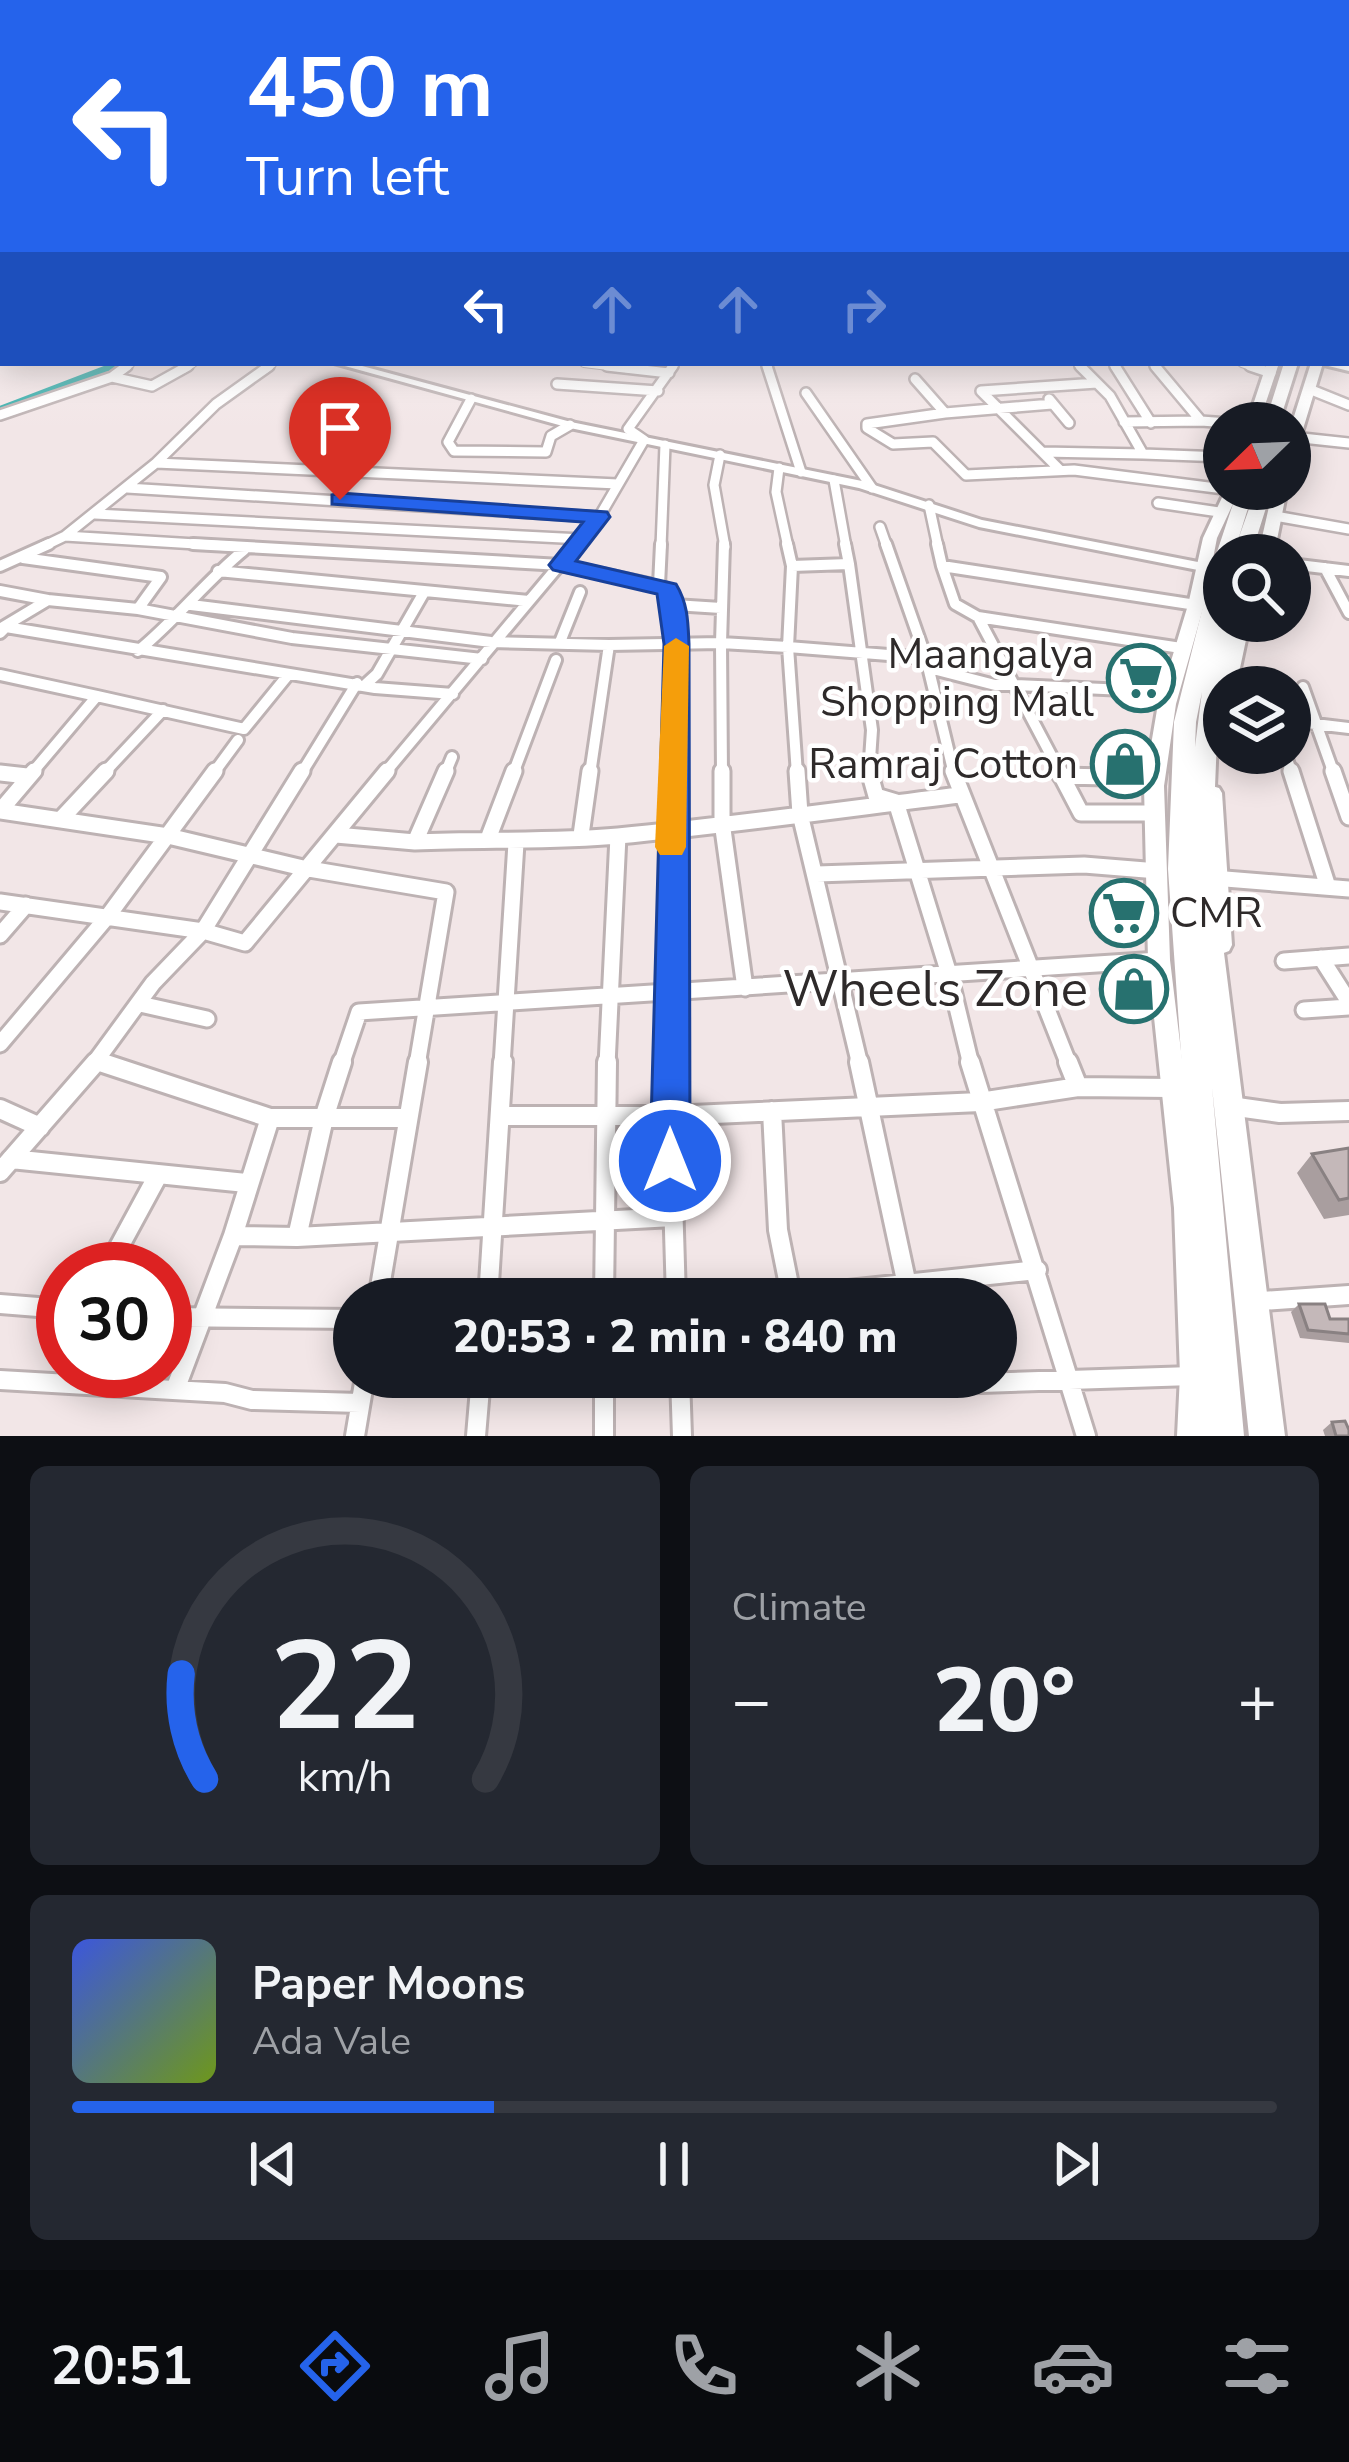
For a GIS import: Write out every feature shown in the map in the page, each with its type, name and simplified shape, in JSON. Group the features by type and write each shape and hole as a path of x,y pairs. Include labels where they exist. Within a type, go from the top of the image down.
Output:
{"highway":[{"path":"1279,402 1290,366"},
{"path":"1296,402 1302,366"},
{"path":"1203,642 1185,722 1180,869 1226,1436"},
{"path":"1220,642 1200,777 1200,858 1267,1436"}],"main road":[{"path":"1304,402 1318,366"},
{"path":"1260,402 1272,368"},
{"path":"1271,534 1276,510"},
{"path":"1193,1436 1196,1376 1187,1208 1159,960 1154,813 1169,692 1203,590"},
{"path":"1210,774 1227,1034 1277,1436"}],"street":[{"path":"0,415 112,377 127,366"},
{"path":"112,377 152,386 188,366"},
{"path":"0,566 64,536 94,514 156,463 216,404 270,366"},
{"path":"350,366 570,425 872,488 979,523 1203,538"},
{"path":"610,366 669,373"},
{"path":"644,440 628,429 673,366"},
{"path":"767,366 800,472"},
{"path":"1080,366 1097,382 1143,454"},
{"path":"1115,366 1151,423"},
{"path":"1155,366 1201,421"},
{"path":"915,379 945,412"},
{"path":"1060,470 981,391 1097,382"},
{"path":"557,384 658,391"},
{"path":"1042,388 1069,423"},
{"path":"1309,389 1349,405"},
{"path":"806,393 864,470 872,488"},
{"path":"471,399 448,442 454,451 546,452 550,436 570,425"},
{"path":"933,442 893,444 867,424 1052,404"},
{"path":"922,419 933,442 966,475 1060,470 1203,486"},
{"path":"1124,422 1201,421"},
{"path":"1311,438 1349,443"},
{"path":"0,902 202,931 245,943 482,659 491,642 561,565 599,517 644,440"},
{"path":"658,585 665,445"},
{"path":"1043,452 1203,456"},
{"path":"721,455 714,485 725,547 722,822 745,988"},
{"path":"156,463 618,484"},
{"path":"779,468 776,492 792,566 788,647 800,814 818,874 906,1278"},
{"path":"834,480 872,730 869,779 876,796 896,802"},
{"path":"127,488 599,517"},
{"path":"1158,503 1216,534"},
{"path":"929,505 955,604 978,617 1181,648"},
{"path":"94,514 581,539"},
{"path":"1274,524 1349,529"},
{"path":"880,527 927,663 959,795 1078,1087"},
{"path":"64,536 561,565 667,590 674,605 676,644 669,995 675,1278"},
{"path":"138,651 178,618 218,571 244,550"},
{"path":"22,557 161,577 138,609"},
{"path":"792,566 848,564"},
{"path":"942,566 1196,605"},
{"path":"1311,567 1349,571"},
{"path":"1325,568 1349,613"},
{"path":"218,571 529,601"},
{"path":"0,591 482,659"},
{"path":"560,641 580,592"},
{"path":"6,1166 97,1061 153,983 202,931 361,683 392,649 423,594"},
{"path":"2,629 48,600"},
{"path":"191,604 491,642 788,647 927,663 994,685 1169,692"},
{"path":"674,605 721,608"},
{"path":"978,617 1081,813 1154,813"},
{"path":"2,629 375,688 452,694"},
{"path":"581,836 609,646"},
{"path":"488,839 556,660"},
{"path":"0,675 244,729 288,675"},
{"path":"0,811 97,696"},
{"path":"62,818 164,710"},
{"path":"1311,714 1349,817"},
{"path":"1311,724 1349,728"},
{"path":"0,1044 108,916 238,740"},
{"path":"415,842 452,757"},
{"path":"0,773 27,776"},
{"path":"1292,774 1328,887"},
{"path":"1061,776 1155,778"},
{"path":"336,835 516,843 618,836 959,795"},
{"path":"896,802 949,974 980,1102 1086,1436"},
{"path":"0,811 168,836 303,868 446,892 381,1278"},
{"path":"604,1278 604,1118 618,836"},
{"path":"490,1278 516,843"},
{"path":"818,874 1084,865 1159,871"},
{"path":"1216,878 1349,889"},
{"path":"0,935 26,905"},
{"path":"1284,961 1349,956"},
{"path":"1304,1010 1349,1004 1322,958"},
{"path":"297,1237 324,1118 359,1012 609,1000 1159,960"},
{"path":"140,1004 207,1018"},
{"path":"97,1061 270,1118 408,1118"},
{"path":"500,1116 670,1116 980,1102 1078,1087 1170,1088"},
{"path":"1237,1107 1297,1113 1349,1111"},
{"path":"0,1109 40,1127"},
{"path":"772,1111 778,1230 788,1278"},
{"path":"192,1345 270,1118"},
{"path":"6,1166 246,1183"},
{"path":"122,1242 157,1177"},
{"path":"233,1236 297,1237 673,1216"},
{"path":"986,1278 1037,1270"},
{"path":"1262,1301 1349,1295"},
{"path":"0,1304 36,1307"},
{"path":"192,1318 333,1319"},
{"path":"1017,1381 1196,1376"},
{"path":"0,1380 36,1382"},
{"path":"192,1391 252,1400 360,1403"},
{"path":"356,1436 361,1398"},
{"path":"476,1436 480,1398"},
{"path":"604,1398 604,1436"},
{"path":"681,1398 682,1436"}],"building":[{"path":"1349,1148 1349,1198 1339,1200 1312,1154"},
{"path":"1299,1304 1325,1304 1330,1319 1349,1319 1349,1334 1308,1330"},
{"path":"1345,1421 1349,1436 1336,1436 1332,1422"}],"waterway":[{"path":"0,410 115,366"},
{"path":"110,369 115,366"}],"slow traffic":[{"path":"671,847 676,646"}],"place":[{"name":"Maangalya Shopping Mall","path":"1141,678"},
{"name":"Ramraj Cotton","path":"1125,764"},
{"name":"CMR","path":"1124,913"},
{"name":"Wheels Zone","path":"1134,989"}],"route":[{"path":"340,500 599,517 561,565 667,590 674,605 676,644 670,1161"}]}
